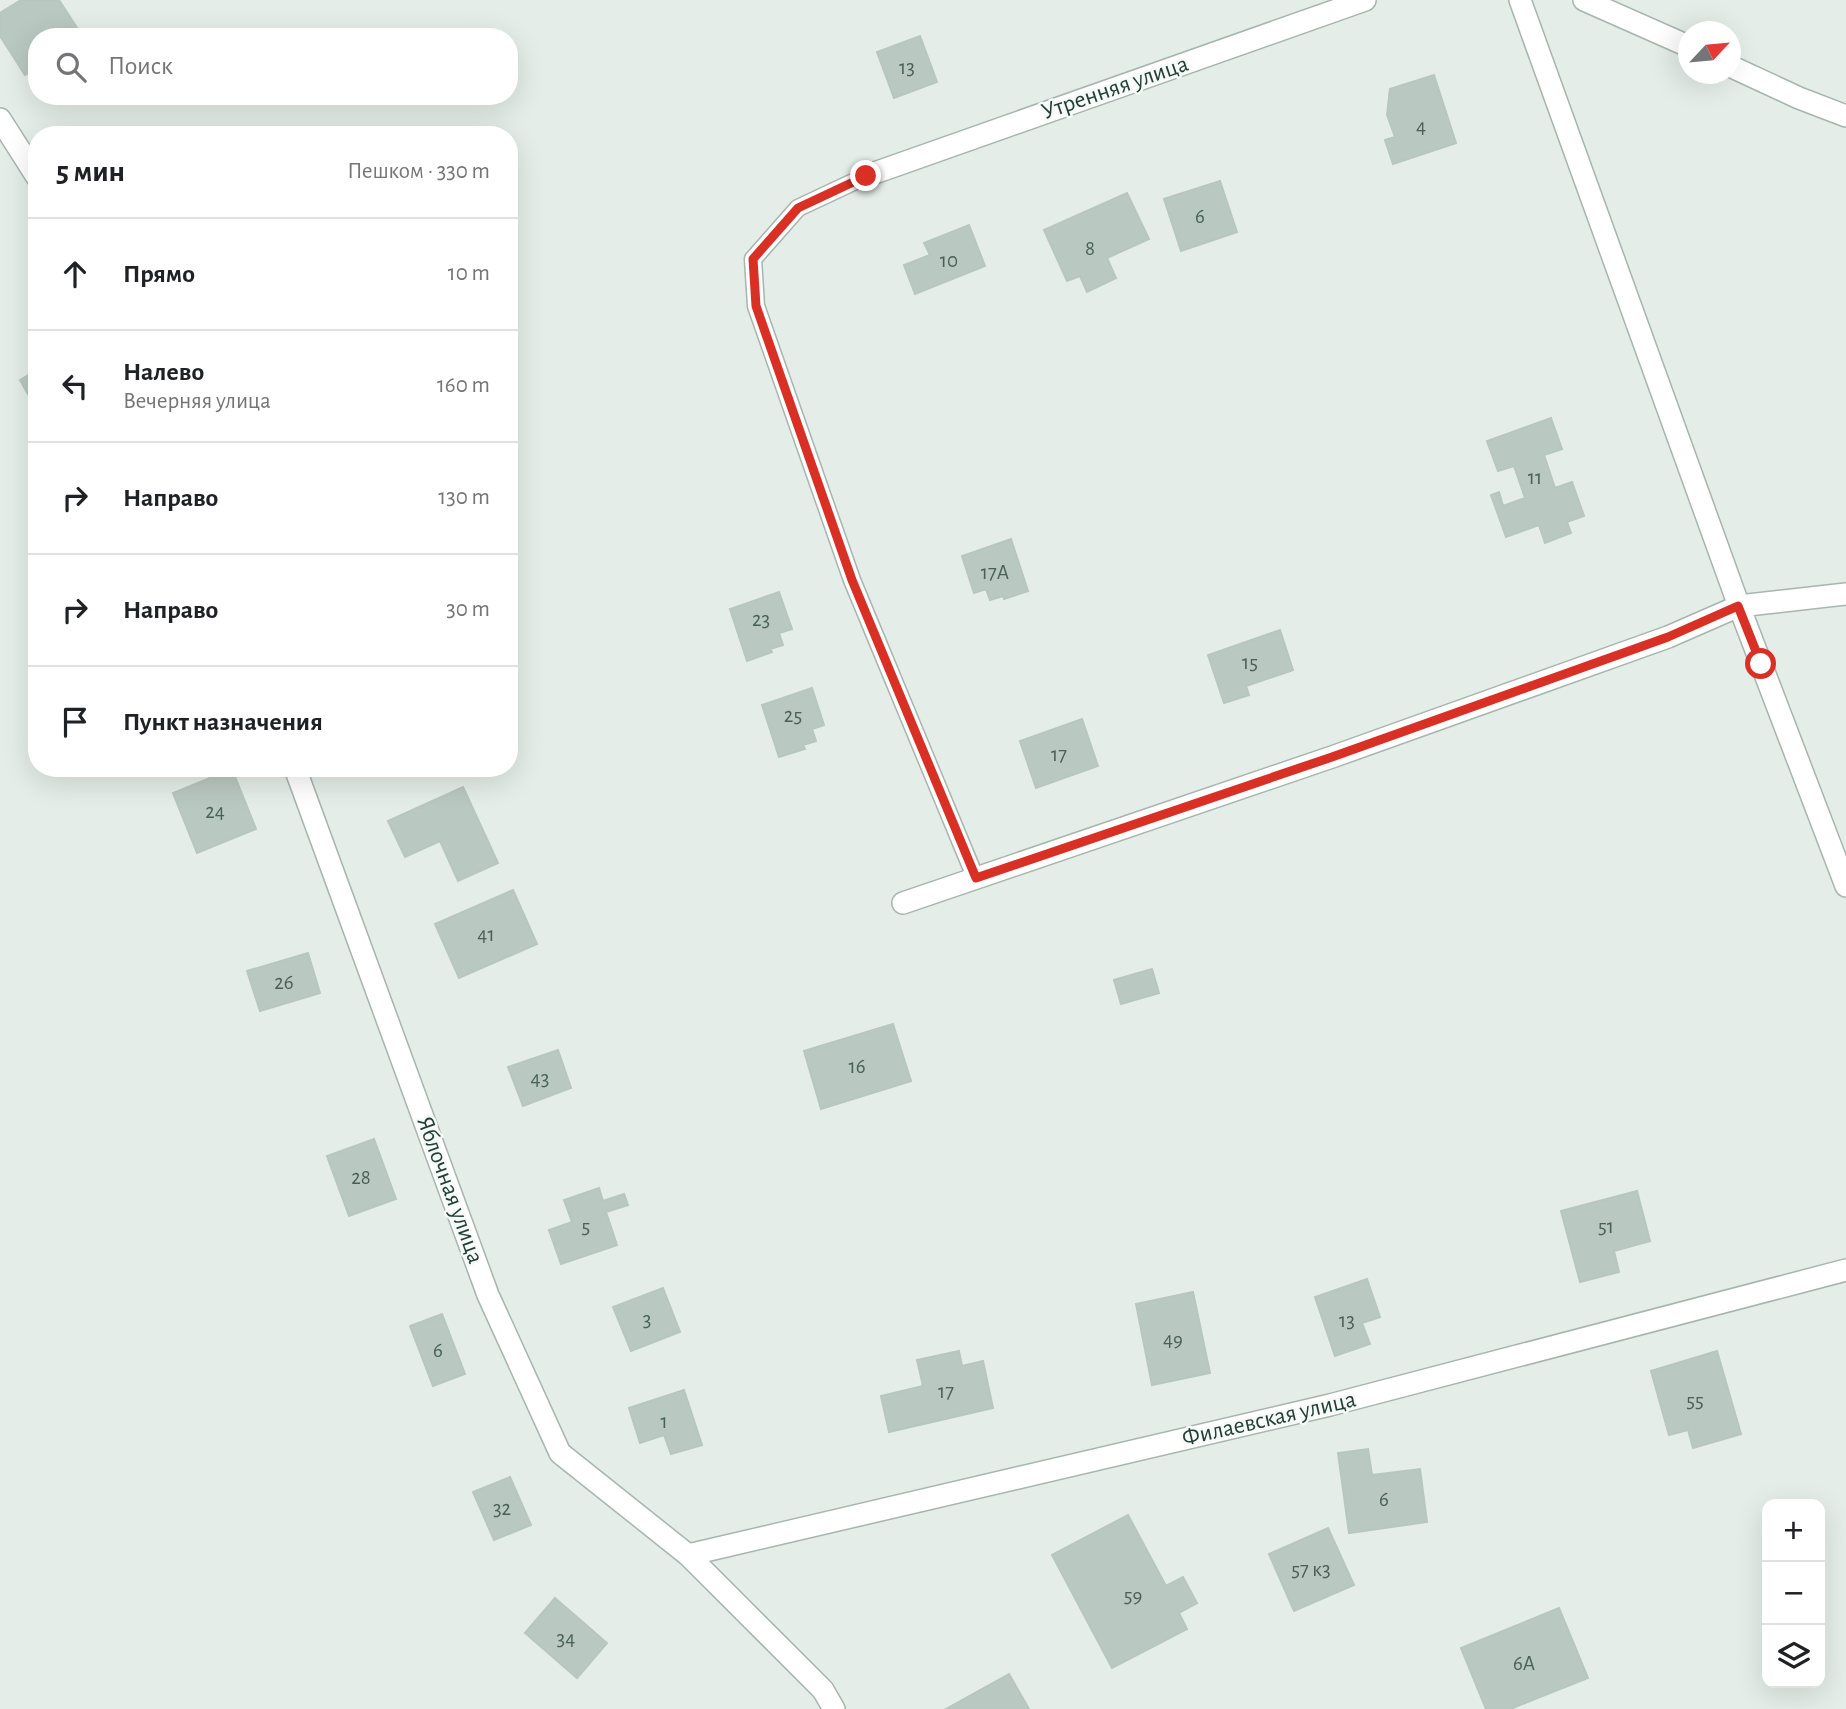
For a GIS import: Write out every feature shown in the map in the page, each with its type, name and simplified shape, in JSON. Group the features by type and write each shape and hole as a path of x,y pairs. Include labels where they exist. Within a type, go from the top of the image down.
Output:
{"street":[{"name":"Утренняя улица","path":"866,176 1365,0"},
{"path":"1520,0 1738,606 1846,886"},
{"path":"1584,0 1678,41"},
{"path":"1741,70 1846,116"},
{"path":"0,119 28,163"},
{"path":"903,903 1345,753 1668,637 1738,606 1846,594"},
{"name":"Яблочная улица","path":"298,777 488,1295 560,1453 688,1555 823,1690 834,1709"},
{"name":"Филаевская улица","path":"688,1555 1330,1405 1846,1270"}],"lane":[{"path":"866,176 798,208 753,259 756,306 852,580 976,878"}],"building":[{"path":"21,0 59,0 77,28 28,28 28,73 25,75 0,36 0,13"},
{"path":"920,36 937,82 894,98 877,52"},
{"path":"1434,75 1456,143 1393,164 1385,140 1395,137 1387,115 1390,89"},
{"path":"1220,181 1237,232 1181,251 1164,199"},
{"path":"1127,193 1149,239 1107,258 1116,278 1087,292 1080,276 1067,281 1044,230"},
{"path":"969,225 985,266 915,294 904,265 930,255 924,243"},
{"path":"28,375 28,394 20,380"},
{"path":"1551,418 1562,449 1544,455 1555,488 1572,482 1584,516 1567,522 1571,533 1545,543 1539,525 1506,537 1491,495 1499,492 1503,506 1525,498 1514,466 1498,471 1487,441"},
{"path":"1011,539 1028,591 1004,599 1003,596 990,600 986,589 974,593 962,556"},
{"path":"779,592 792,629 779,633 783,645 747,661 730,609"},
{"path":"1280,630 1293,670 1246,686 1249,695 1224,703 1208,655"},
{"path":"812,688 824,725 812,729 816,741 803,745 805,749 779,757 762,705"},
{"path":"1082,719 1098,766 1036,788 1020,741"},
{"path":"212,777 235,777 256,829 197,853 173,793"},
{"path":"463,787 498,863 458,881 440,841 405,857 388,821"},
{"path":"513,890 537,944 459,978 435,924"},
{"path":"308,953 320,993 260,1011 247,971"},
{"path":"1152,969 1159,993 1121,1004 1114,980"},
{"path":"893,1024 911,1081 821,1109 804,1051"},
{"path":"558,1050 571,1088 523,1106 508,1067"},
{"path":"374,1139 396,1199 349,1216 327,1156"},
{"path":"599,1188 603,1201 624,1194 628,1205 606,1212 617,1245 561,1264 549,1230 572,1222 564,1200"},
{"path":"1637,1191 1650,1241 1614,1251 1619,1272 1580,1282 1561,1211"},
{"path":"1367,1279 1380,1317 1362,1323 1370,1344 1335,1356 1315,1297"},
{"path":"663,1288 680,1332 631,1351 613,1307"},
{"path":"1193,1292 1210,1373 1152,1385 1136,1304"},
{"path":"442,1314 465,1374 433,1386 410,1326"},
{"path":"959,1351 962,1366 983,1361 993,1408 889,1432 881,1396 923,1386 917,1360"},
{"path":"1717,1351 1741,1434 1693,1448 1688,1430 1669,1435 1651,1371"},
{"path":"684,1390 702,1445 671,1454 664,1435 640,1443 629,1408"},
{"path":"1368,1449 1372,1475 1420,1469 1427,1522 1349,1533 1338,1453"},
{"path":"510,1477 531,1525 494,1540 473,1492"},
{"path":"1128,1515 1166,1586 1183,1577 1197,1603 1179,1613 1187,1629 1112,1668 1052,1555"},
{"path":"1328,1528 1354,1585 1294,1611 1269,1554"},
{"path":"555,1598 607,1643 577,1678 525,1633"},
{"path":"1559,1608 1588,1678 1510,1709 1486,1709 1461,1648"},
{"path":"1009,1674 1029,1709 946,1709"}],"route":[{"path":"866,176 798,208 753,259 756,306 852,580 976,878 1332,757 1668,637 1738,606 1761,664"}]}
